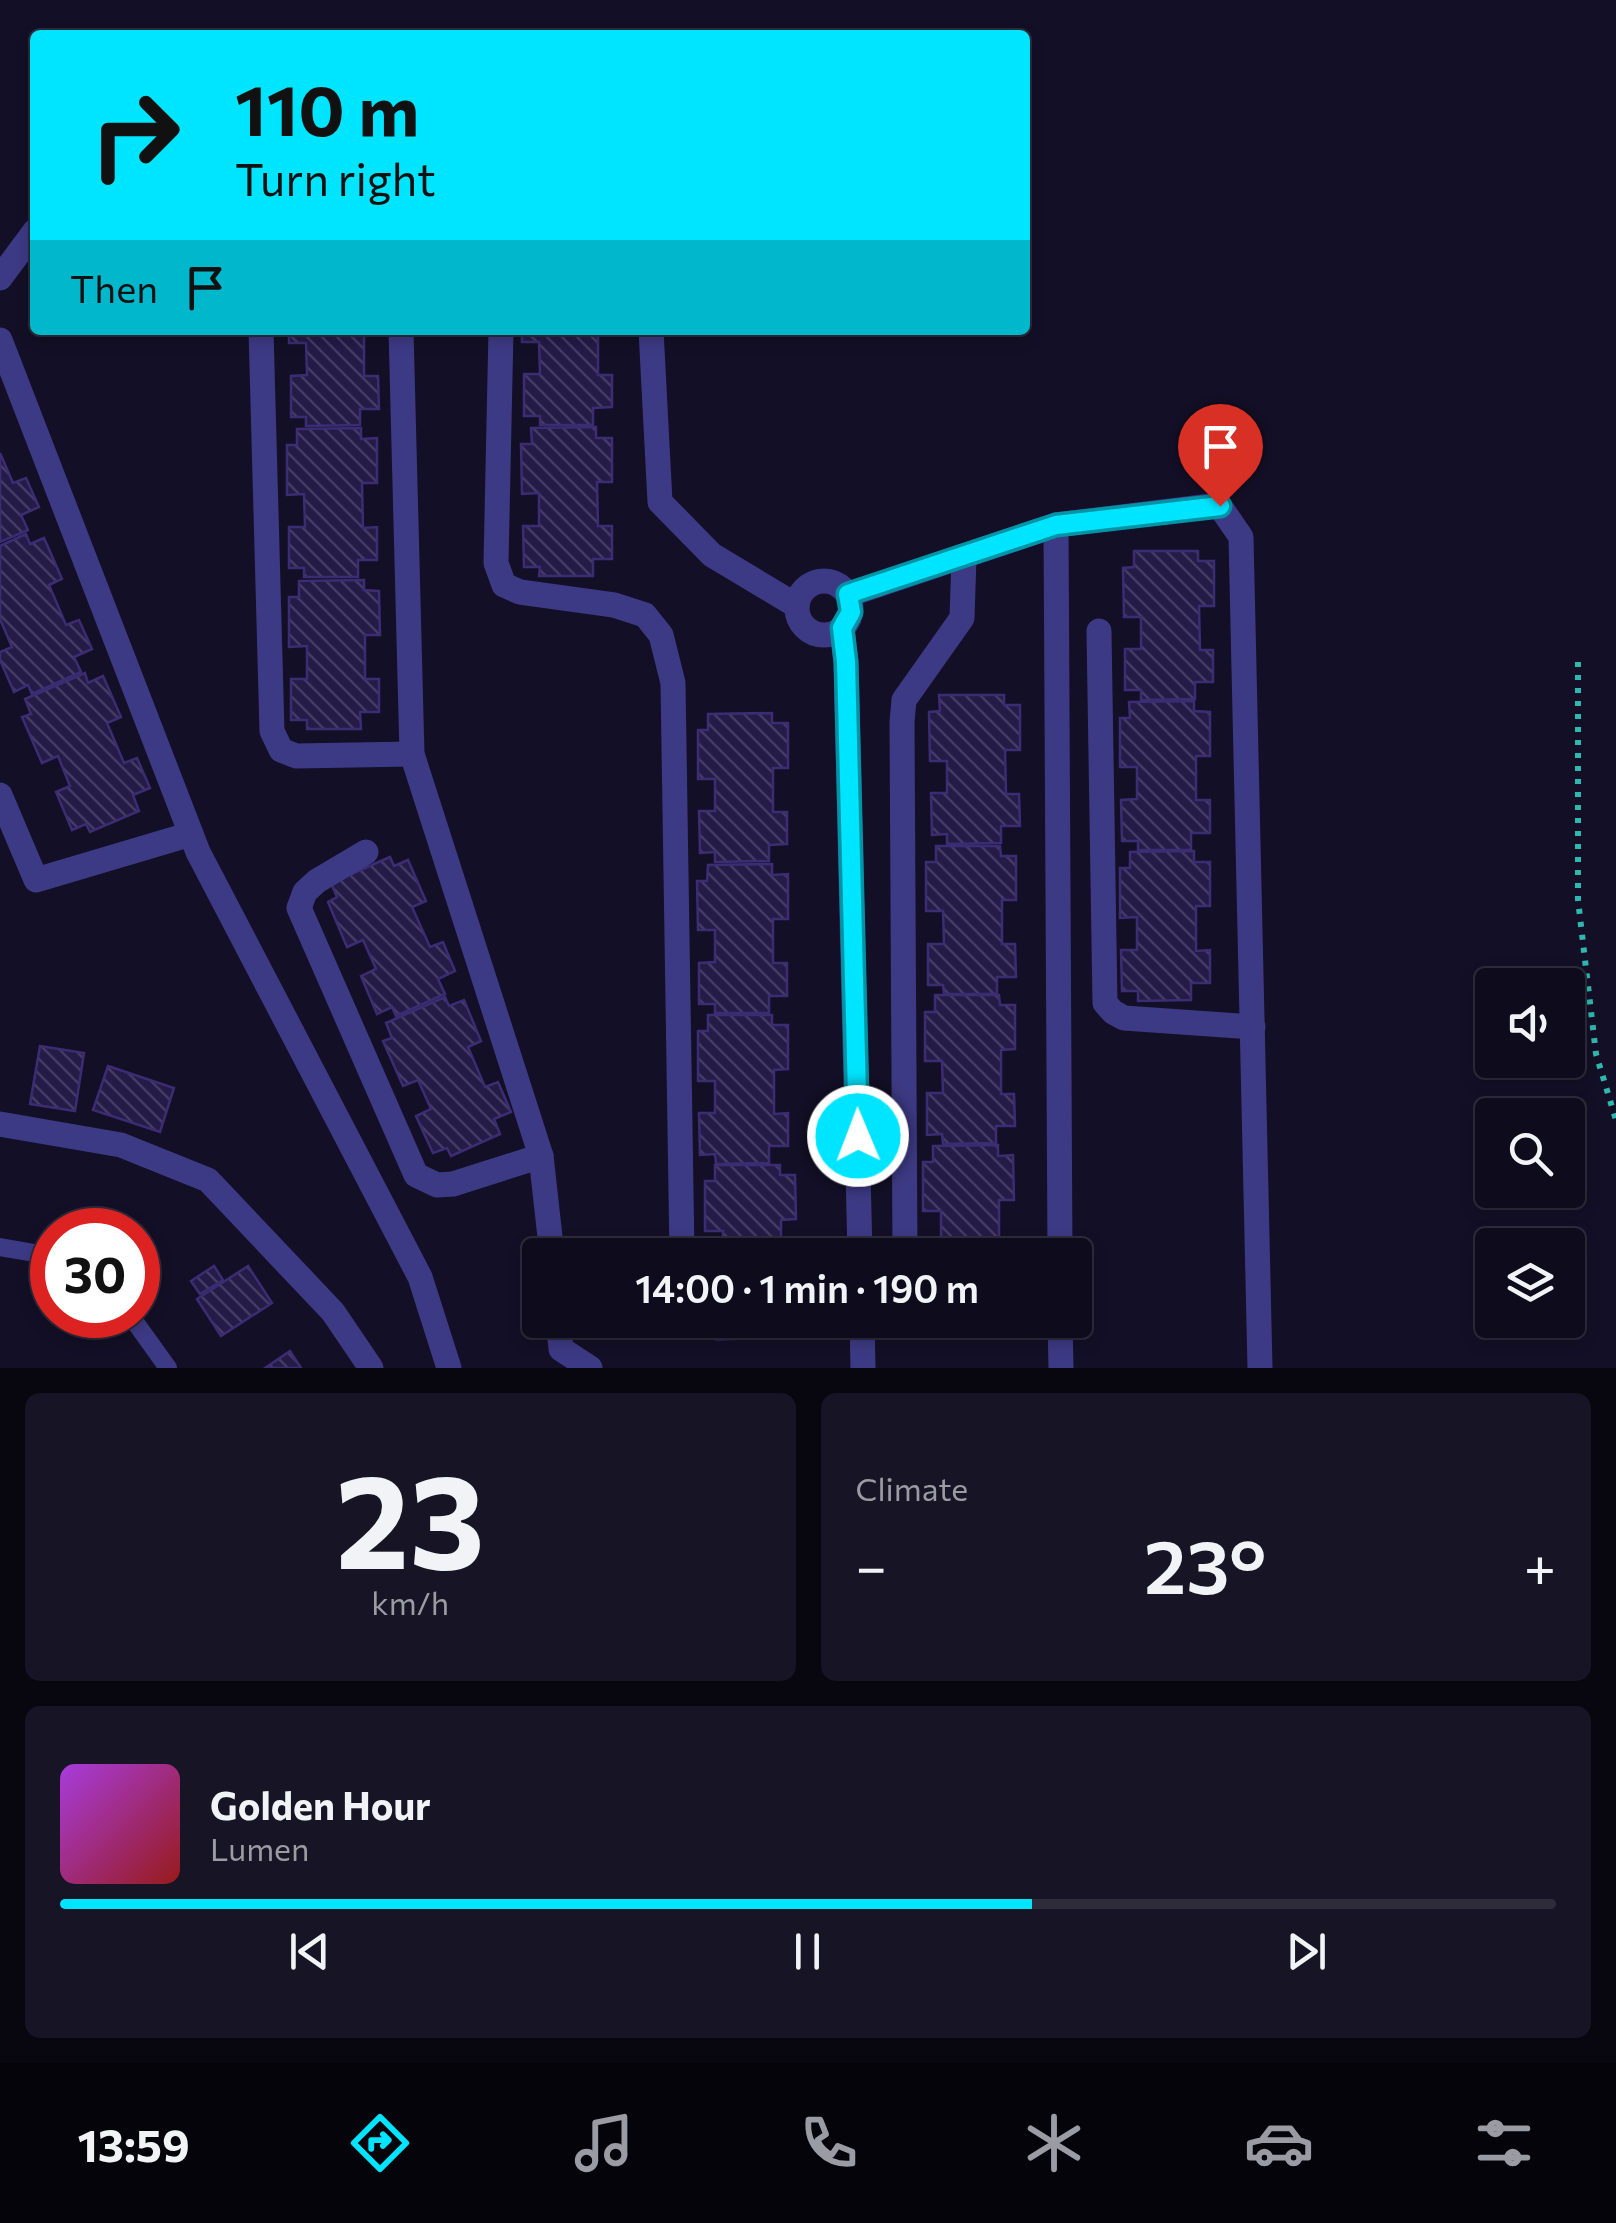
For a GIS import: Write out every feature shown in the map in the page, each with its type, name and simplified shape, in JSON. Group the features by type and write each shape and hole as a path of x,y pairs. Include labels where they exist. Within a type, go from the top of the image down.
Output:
{"street":[{"path":"0,278 30,238"},
{"path":"260,335 272,731 281,750 296,756 412,754"},
{"path":"400,335 412,754 541,1156 550,1238"},
{"path":"500,335 496,563 504,585 520,592 614,605 645,615 661,635 673,683 682,1238"},
{"path":"651,335 660,502 712,556 797,606"},
{"path":"0,340 198,852 420,1277 449,1368"},
{"path":"848,594 1056,525 1220,506 1242,537 1260,1368"},
{"path":"1056,525 1060,1238"},
{"path":"904,1238 902,722 904,700 962,618 964,557"},
{"path":"842,628 825,635 808,630 798,616 797,606 804,591 818,582 834,583 848,594 851,612 842,628 846,662 860,1238"},
{"path":"1100,632 1105,1004 1124,1018 1253,1027"},
{"path":"0,796 36,880 191,834"},
{"path":"366,852 316,881 305,892 298,908 416,1176 437,1185 453,1184 541,1156"},
{"path":"0,1124 121,1145 208,1180 332,1312 371,1368"},
{"path":"561,1338 562,1348 590,1368"},
{"path":"862,1338 863,1368"},
{"path":"1060,1338 1061,1368"}],"lane":[{"path":"0,1246 30,1252"},
{"path":"146,1338 168,1368"}],"path":[{"path":"1578,662 1578,900 1596,1054 1616,1120"}],"building":[{"path":"289,335 364,335 364,376 378,376 379,409 360,409 360,425 306,426 306,417 291,417 291,376 307,375 306,343 289,343"},
{"path":"522,335 598,335 598,375 612,375 612,407 593,408 593,425 540,425 540,416 524,416 524,374 540,374 539,342 522,342"},
{"path":"596,427 596,438 612,438 612,482 597,482 598,526 612,526 612,559 593,559 593,576 539,576 540,567 524,567 523,526 539,526 539,493 522,494 521,444 532,444 531,428"},
{"path":"361,428 361,439 377,438 377,483 362,483 363,528 377,527 377,560 358,560 358,577 304,577 304,568 289,568 289,527 305,527 304,494 287,495 287,445 297,445 297,429"},
{"path":"0,453 13,483 26,478 39,507 21,515 28,530 0,542"},
{"path":"26,534 30,544 44,538 62,579 49,585 66,625 79,620 92,649 74,657 81,672 32,694 28,685 14,692 0,660 0,652 12,647 0,619 0,546"},
{"path":"1134,551 1198,551 1198,561 1214,561 1214,606 1199,606 1200,650 1213,650 1213,682 1195,682 1195,699 1141,700 1141,690 1125,690 1125,649 1141,649 1141,617 1124,617 1123,568 1134,567"},
{"path":"364,580 364,590 379,591 380,635 365,635 365,679 379,679 379,712 360,712 361,729 307,729 307,720 291,720 291,679 307,679 307,646 289,647 289,597 299,597 299,581"},
{"path":"85,673 88,683 103,676 121,717 107,723 124,763 137,758 150,788 133,795 139,811 90,832 86,824 72,830 56,792 70,786 58,756 42,763 22,717 31,714 25,699"},
{"path":"939,695 1004,695 1004,705 1020,705 1020,750 1005,750 1006,794 1019,794 1020,826 1001,826 1001,843 947,844 947,834 932,835 931,793 947,793 947,761 930,761 929,712 940,711"},
{"path":"1194,701 1194,711 1210,712 1210,756 1196,756 1196,800 1210,800 1210,833 1191,833 1191,850 1138,850 1138,841 1122,841 1121,800 1137,799 1137,767 1120,767 1120,718 1130,718 1129,702"},
{"path":"772,713 772,723 788,723 788,768 773,768 773,812 787,812 787,844 769,845 769,861 715,862 715,852 700,853 699,811 715,811 715,779 698,779 698,730 708,730 708,714"},
{"path":"936,846 1000,846 1001,856 1016,856 1016,900 1002,900 1002,944 1015,944 1016,977 997,977 997,994 944,994 943,985 928,985 928,944 944,944 943,911 926,911 926,862 936,862"},
{"path":"1194,851 1194,862 1210,862 1210,906 1196,906 1196,951 1210,950 1210,983 1191,983 1191,1000 1138,1001 1138,991 1122,991 1121,950 1137,950 1137,917 1120,918 1120,868 1130,868 1130,852"},
{"path":"390,857 394,866 408,860 426,901 412,907 430,947 443,942 455,971 438,979 445,994 396,1016 392,1007 377,1014 361,976 376,969 363,940 347,947 328,902 337,897 331,883"},
{"path":"772,864 772,875 788,874 788,919 773,919 773,963 787,963 787,996 769,996 769,1013 715,1013 715,1004 699,1004 699,963 715,962 715,930 698,930 697,881 707,881 708,865"},
{"path":"935,995 999,995 1000,1005 1015,1005 1015,1049 1001,1050 1001,1094 1014,1094 1015,1126 996,1126 996,1143 943,1144 942,1134 927,1135 927,1093 943,1093 942,1061 925,1061 925,1012 935,1012"},
{"path":"445,997 449,1006 464,1000 481,1041 468,1047 485,1087 498,1082 511,1112 494,1119 500,1134 451,1156 447,1148 433,1153 416,1116 431,1109 418,1080 403,1086 383,1041 392,1038 386,1023"},
{"path":"708,1015 772,1015 772,1025 788,1025 788,1069 774,1070 774,1114 788,1113 788,1146 769,1146 769,1163 716,1164 715,1154 700,1155 699,1113 715,1113 715,1081 698,1081 698,1031 708,1031"},
{"path":"40,1046 84,1053 75,1111 30,1104"},
{"path":"108,1066 174,1088 160,1132 93,1110"},
{"path":"998,1145 998,1156 1013,1155 1014,1200 999,1200 999,1238 941,1238 941,1211 923,1211 923,1162 933,1162 933,1146"},
{"path":"715,1165 780,1165 780,1175 795,1175 796,1219 781,1220 781,1238 723,1238 723,1231 705,1231 705,1181 715,1181"},
{"path":"214,1266 223,1280 200,1294 191,1281"},
{"path":"248,1266 272,1303 221,1336 197,1299"},
{"path":"290,1351 301,1368 265,1368"}],"route":[{"path":"858,1136 842,628 851,612 848,594 1056,525 1220,506"}]}
